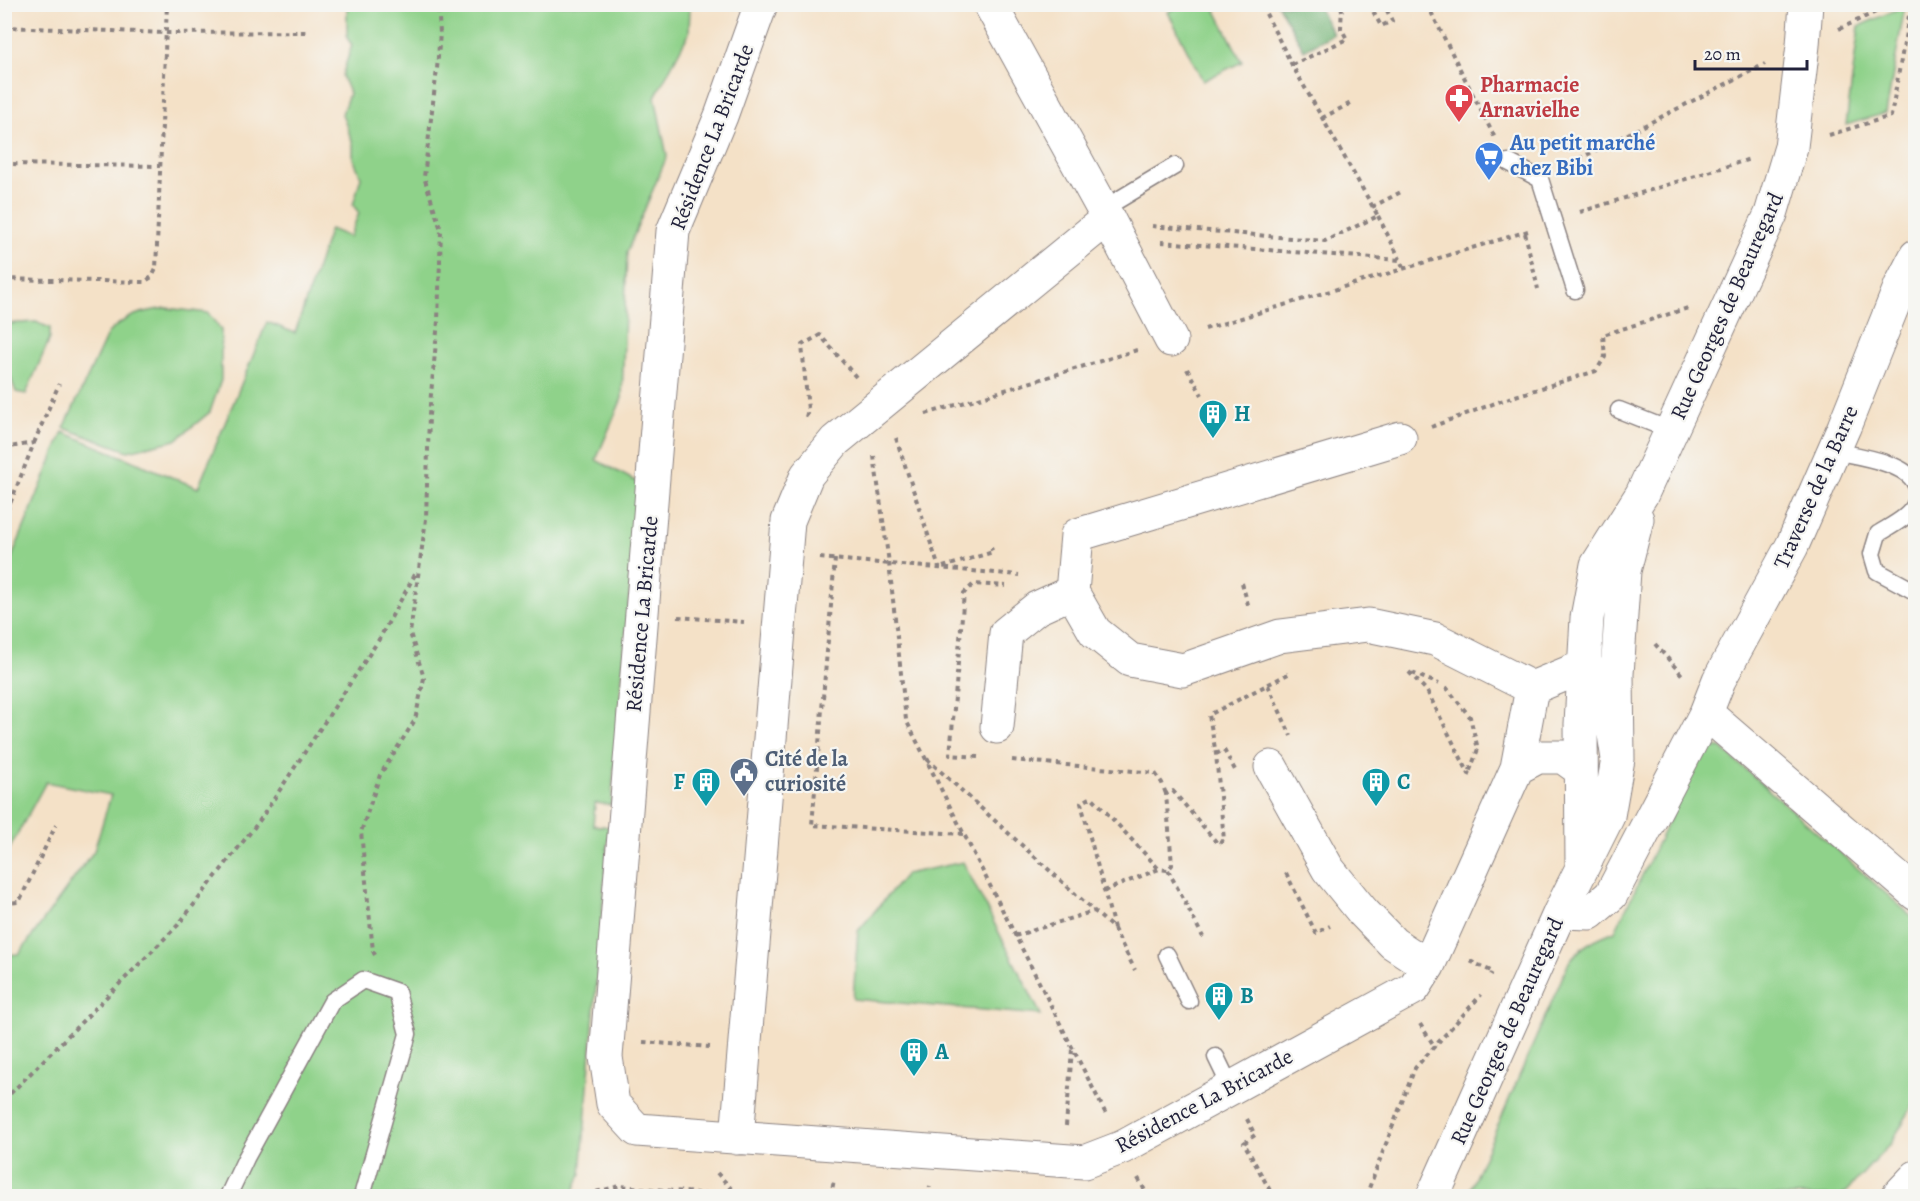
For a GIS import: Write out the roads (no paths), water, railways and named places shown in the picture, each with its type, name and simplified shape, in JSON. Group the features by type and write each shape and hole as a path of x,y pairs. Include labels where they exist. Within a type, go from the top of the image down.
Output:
{"street":[{"name":"Résidence La Bricarde","path":"761,4 721,116 673,231 606,1058 613,1104 637,1130 1084,1162 1123,1147 1414,988 1432,956 1517,768 1532,688"},
{"path":"990,4 1117,222 1171,340"},
{"name":"Rue Georges de Beauregard","path":"1582,867 1581,724 1587,618 1597,565 1642,494 1771,214 1791,147 1806,4"},
{"path":"737,1138 788,521 807,475 835,441 879,405 1117,222"},
{"name":"Traverse de la Barre","path":"1560,912 1590,913 1611,895 1706,713 1719,680 1792,546 1834,451 1901,285 1916,256"},
{"path":"1400,438 1077,535 1072,592 1095,632 1130,660 1183,670 1280,636 1368,625 1435,639 1532,688 1585,666 1600,679 1611,715 1617,759"},
{"name":"Rue Georges de Beauregard","path":"1433,1197 1560,912 1608,816 1617,759 1617,674 1624,571 1642,494"},
{"path":"997,727 1006,633 1037,608 1072,592"},
{"path":"1706,713 1916,894"},
{"path":"1517,768 1538,757 1563,757 1581,770"},
{"path":"1270,767 1328,869 1363,912 1393,943 1432,956"},
{"path":"1898,1197 1916,1177"}],"lane":[{"path":"1508,162 1540,180 1575,290"},
{"path":"1117,222 1175,166"},
{"path":"1619,410 1672,431"},
{"path":"1834,451 1896,466 1913,478 1916,484"},
{"path":"1916,502 1914,507 1901,519 1878,534 1872,554 1877,571 1916,592"},
{"path":"1167,955 1189,1001"},
{"path":"228,1197 246,1158 332,1001 363,980 397,992 408,1034 362,1197"},
{"path":"1216,1057 1231,1088"}],"place":[{"name":"Pharmacie Arnavielhe","path":"1459,124"},
{"name":"Au petit marché chez Bibi","path":"1489,182"},
{"name":"H","path":"1213,440"},
{"name":"Cité de la curiosité","path":"744,798"},
{"name":"F","path":"706,808"},
{"name":"C","path":"1376,808"},
{"name":"B","path":"1219,1022"},
{"name":"A","path":"914,1078"}]}
